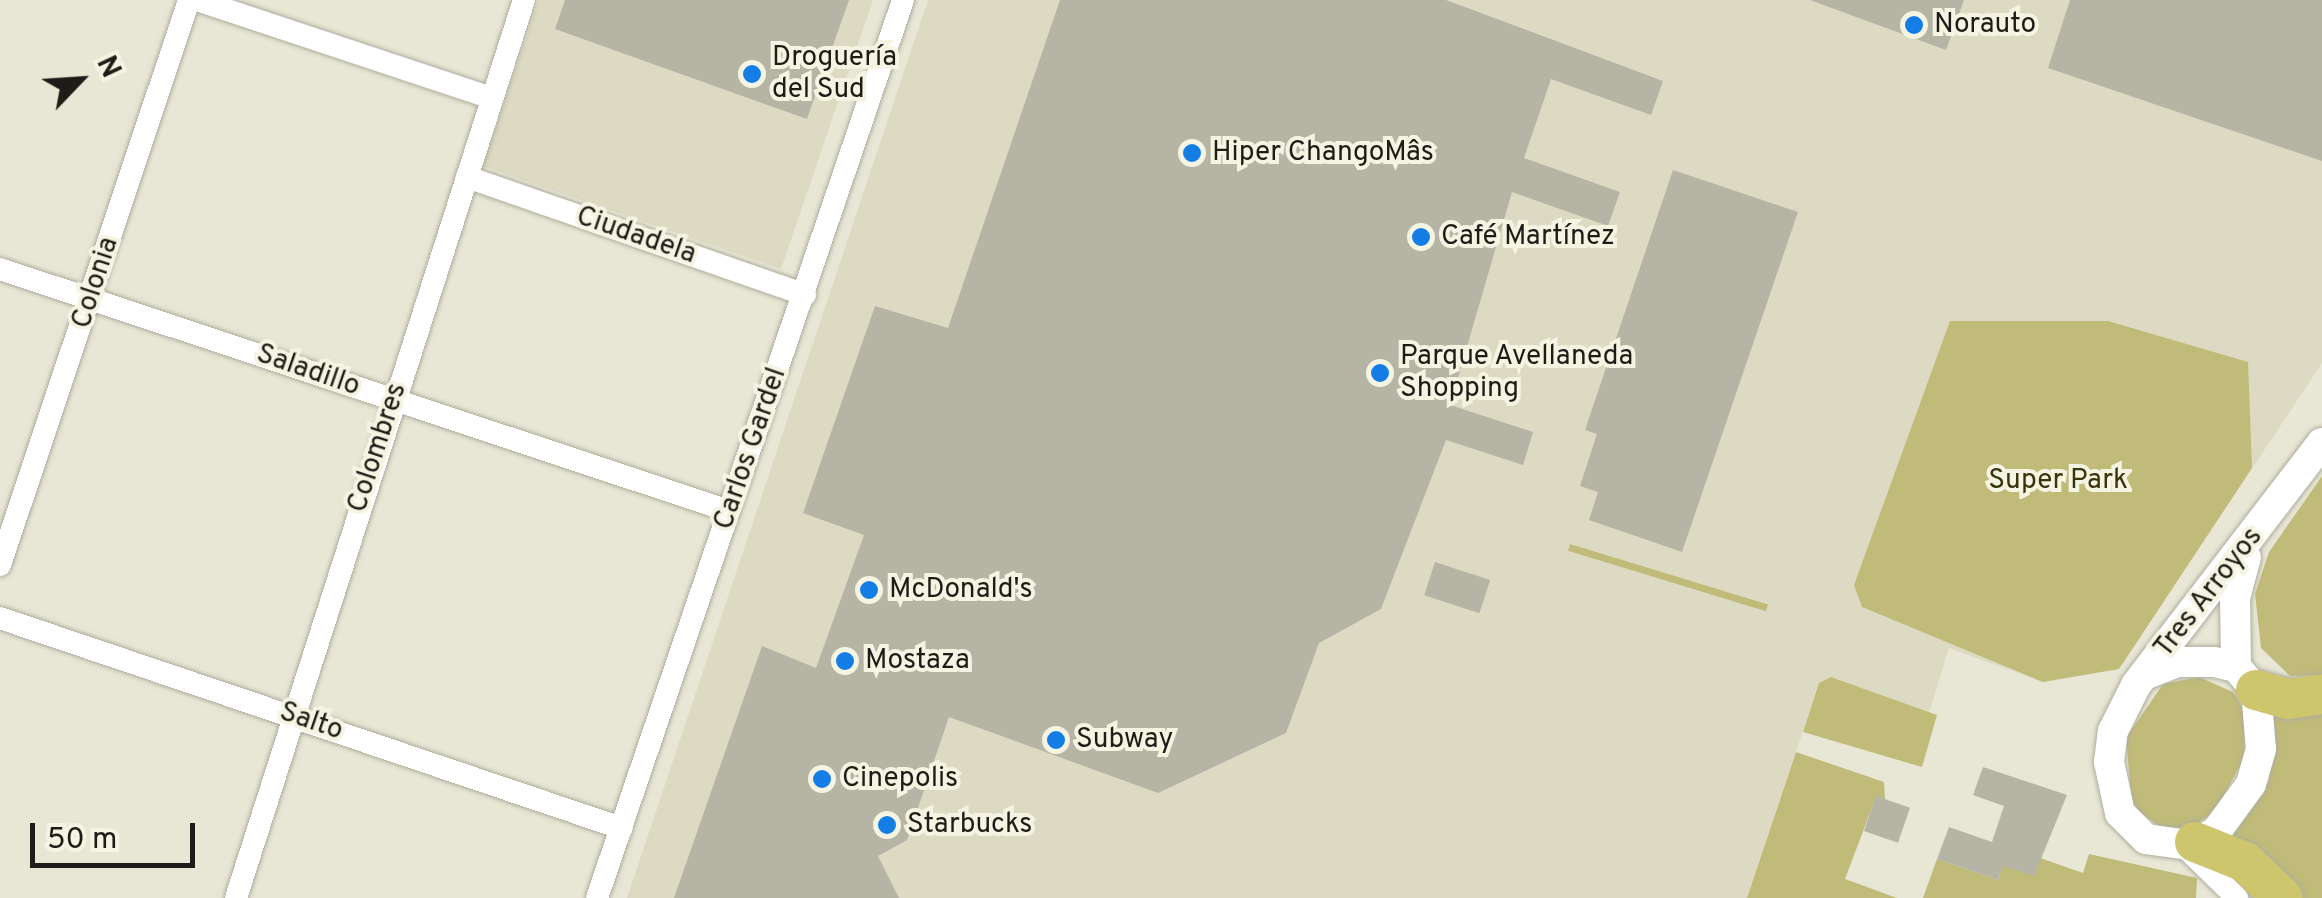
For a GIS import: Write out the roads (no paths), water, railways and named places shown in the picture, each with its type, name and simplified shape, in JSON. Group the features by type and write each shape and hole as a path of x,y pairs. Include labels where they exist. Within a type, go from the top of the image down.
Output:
{"highway":[{"path":"2246,679 2288,699 2322,694"},
{"path":"2189,844 2244,862 2283,898"}],"main road":[{"name":"Tres Arroyos","path":"2144,675 2322,443"},
{"name":"Tres Arroyos","path":"2246,679 2238,574 2274,510"},
{"path":"2178,662 2246,679 2261,749 2251,784 2216,832 2189,844 2146,839 2114,799 2114,731 2144,675 2178,662"}],"street":[{"path":"193,0 492,98"},
{"name":"Colonia","path":"0,565 193,0"},
{"name":"Colombres","path":"236,898 291,716 524,0"},
{"name":"Carlos Gardel","path":"597,898 903,0"},
{"name":"Ciudadela","path":"467,177 805,295"},
{"name":"Saladillo","path":"0,269 729,512"},
{"name":"Salto","path":"0,618 620,828"},
{"path":"2189,844 2237,898"}],"place":[{"name":"Norauto","path":"1914,25"},
{"name":"Droguería del Sud","path":"752,74"},
{"name":"Hiper ChangoMâs","path":"1192,153"},
{"name":"Café Martínez","path":"1421,237"},
{"name":"Parque Avellaneda Shopping","path":"1380,373"},
{"name":"McDonald's","path":"869,590"},
{"name":"Mostaza","path":"845,661"},
{"name":"Subway","path":"1056,740"},
{"name":"Cinepolis","path":"822,779"},
{"name":"Starbucks","path":"887,825"}],"park label":[{"name":"Super Park","path":"2058,481"}]}
